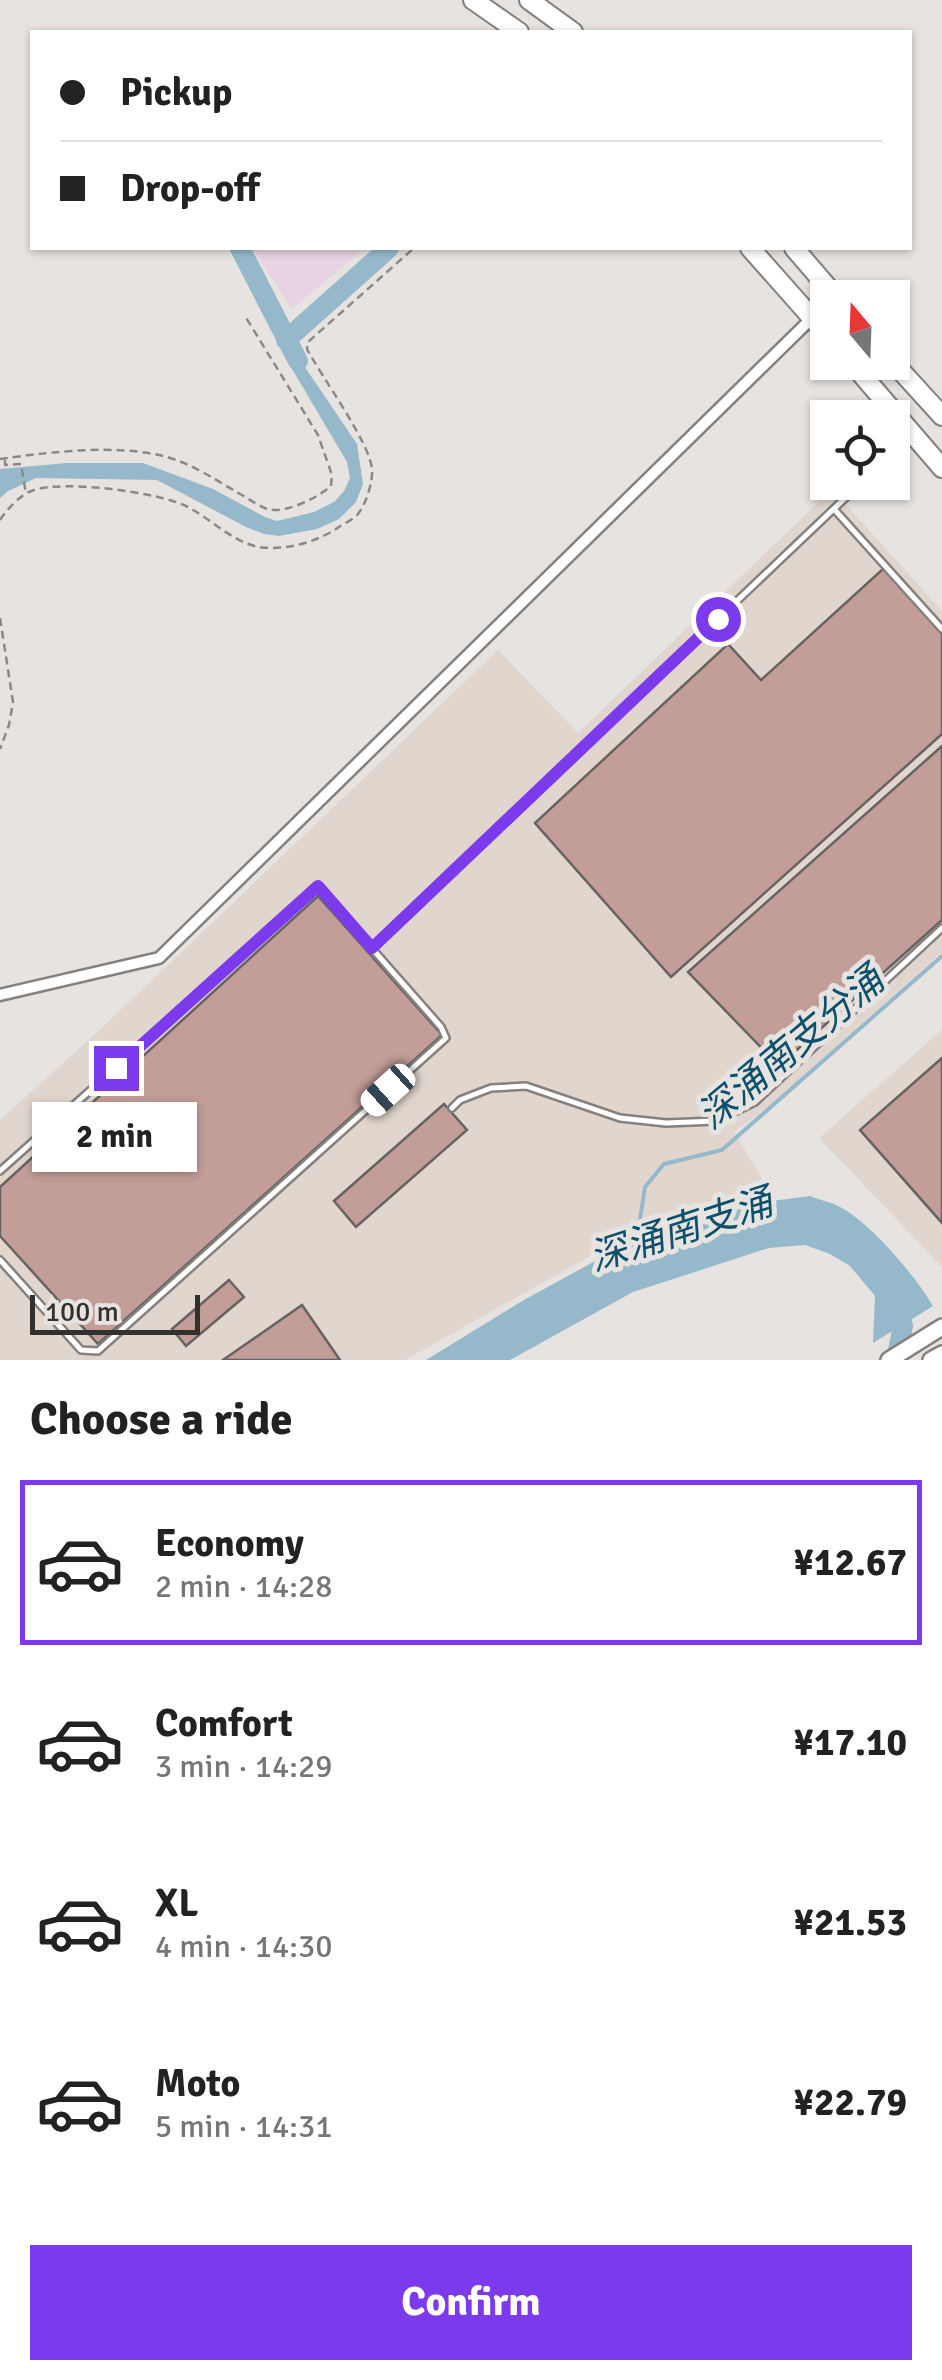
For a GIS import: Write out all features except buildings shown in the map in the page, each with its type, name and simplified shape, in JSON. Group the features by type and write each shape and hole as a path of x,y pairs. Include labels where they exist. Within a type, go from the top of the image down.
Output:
{"highway":[{"path":"473,0 516,30"},
{"path":"528,0 570,30"},
{"path":"752,250 810,316"},
{"path":"796,250 822,280"},
{"path":"866,380 942,468"},
{"path":"909,380 942,416"}],"main road":[{"path":"889,1360 942,1327"},
{"path":"931,1360 942,1354"}],"street":[{"path":"0,994 159,958 810,320"}],"lane":[{"path":"910,437 913,434"},
{"path":"372,948 843,500"},
{"path":"834,509 942,629"},
{"path":"0,1171 318,886 441,1027 446,1038 98,1351 81,1350 0,1260"},
{"path":"452,1108 460,1100 491,1088 526,1086 620,1118 666,1123 716,1121 754,1102 942,928"}],"path":[{"path":"0,520 25,492 76,487 146,493 184,505 245,544 261,548 293,546 332,532 358,514 369,491 372,470 365,447 306,349 308,342 412,250"},
{"path":"25,492 21,464 6,466 2,459 80,452 142,452 166,456 266,508 317,498 331,486 332,475 318,435 245,316"},
{"path":"0,618 12,702 0,749"}],"shaded area":[{"path":"253,250 363,250 292,309"},
{"path":"821,500 842,500 942,611 942,952 770,1105 734,1132 771,1193 703,1204 624,1237 405,1360 0,1360 0,1120 104,1026 498,650 578,733"},
{"path":"942,1030 942,1267 819,1138"}],"water":[{"path":"230,250 247,250 271,317 357,444 363,484 356,502 339,519 317,529 279,536 264,534 157,480 36,478 0,498 0,469 67,463 143,463 213,489 277,521 314,512 334,502 350,478 347,462 285,357"},
{"path":"810,1196 840,1207 865,1225 904,1266 933,1306 873,1343 875,1296 850,1266 805,1245 769,1248 633,1292 510,1360 426,1360 628,1243 704,1210"}],"waterway":[{"path":"241,250 298,361"},
{"path":"286,340 387,250"},
{"name":"深涌南支分涌","path":"637,1239 645,1187 664,1164 722,1150 942,956"},
{"name":"深涌南支涌","path":"896,1298 903,1326 896,1360"}],"route":[{"path":"116,1068 318,886 372,948 718,619"}]}
